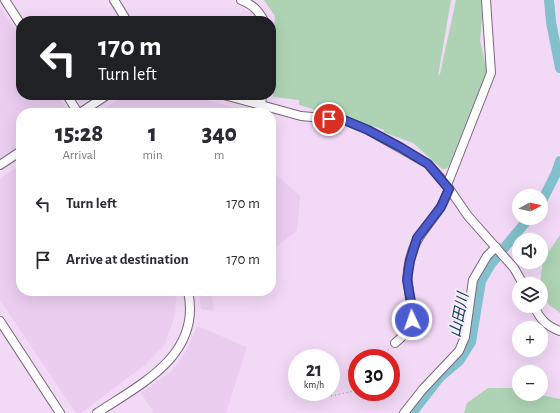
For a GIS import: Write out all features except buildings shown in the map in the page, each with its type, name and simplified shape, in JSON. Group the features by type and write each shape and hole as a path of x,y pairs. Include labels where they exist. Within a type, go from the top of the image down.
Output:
{"street":[{"path":"4,0 16,18"},
{"path":"114,0 124,16"},
{"path":"241,0 252,4 261,16"},
{"path":"395,343 407,330 412,320 413,313 407,280 410,261 417,238 441,207 491,74 486,0"},
{"path":"87,108 99,100"},
{"path":"242,100 272,108"},
{"path":"261,105 262,100"},
{"path":"276,109 301,116 344,120 368,130 428,164 448,187 468,216 514,268 519,277"},
{"path":"0,165 16,154"},
{"path":"404,413 423,389 459,351 466,337 474,280 487,256 496,247"},
{"path":"98,413 154,376 173,356 185,333 190,314 188,296"},
{"path":"537,313 539,318 549,327 560,331"},
{"path":"0,321 60,413"}],"path":[{"path":"389,349 395,343"}],"shaded area":[{"path":"0,7 16,31 16,100 61,100 66,108 16,108 16,149 0,159"},
{"path":"206,100 234,108 106,108 116,101"},
{"path":"16,168 16,296 176,296 175,315 165,344 146,364 81,413 76,413 0,300 0,179"},
{"path":"276,174 300,196 297,231 277,246"},
{"path":"200,296 212,296 214,311 201,309"},
{"path":"197,326 247,347 226,413 154,413 141,393 172,371 187,350"}],"green space":[{"path":"264,0 451,0 438,76 440,74 456,0 481,0 482,19 480,41 487,71 449,166 446,169 442,169 413,143 383,132 384,130 299,105 299,100 276,97 275,16"},
{"path":"560,235 560,313 548,304 548,277 541,277 542,269 548,269 548,253"},
{"path":"488,388 511,388 512,401 548,401 548,396 560,399 560,413 464,413 467,403"}],"waterway":[{"name":"山田川","path":"549,0 551,22 560,68"},
{"name":"山田川","path":"548,189 560,161"},
{"name":"山田川","path":"412,413 440,377 459,361 471,342 481,281 491,264 523,225"}],"route":[{"path":"329,119 344,120 368,130 400,147 428,164 449,189 441,207 417,238 410,261 407,280 413,313 412,320"}]}
